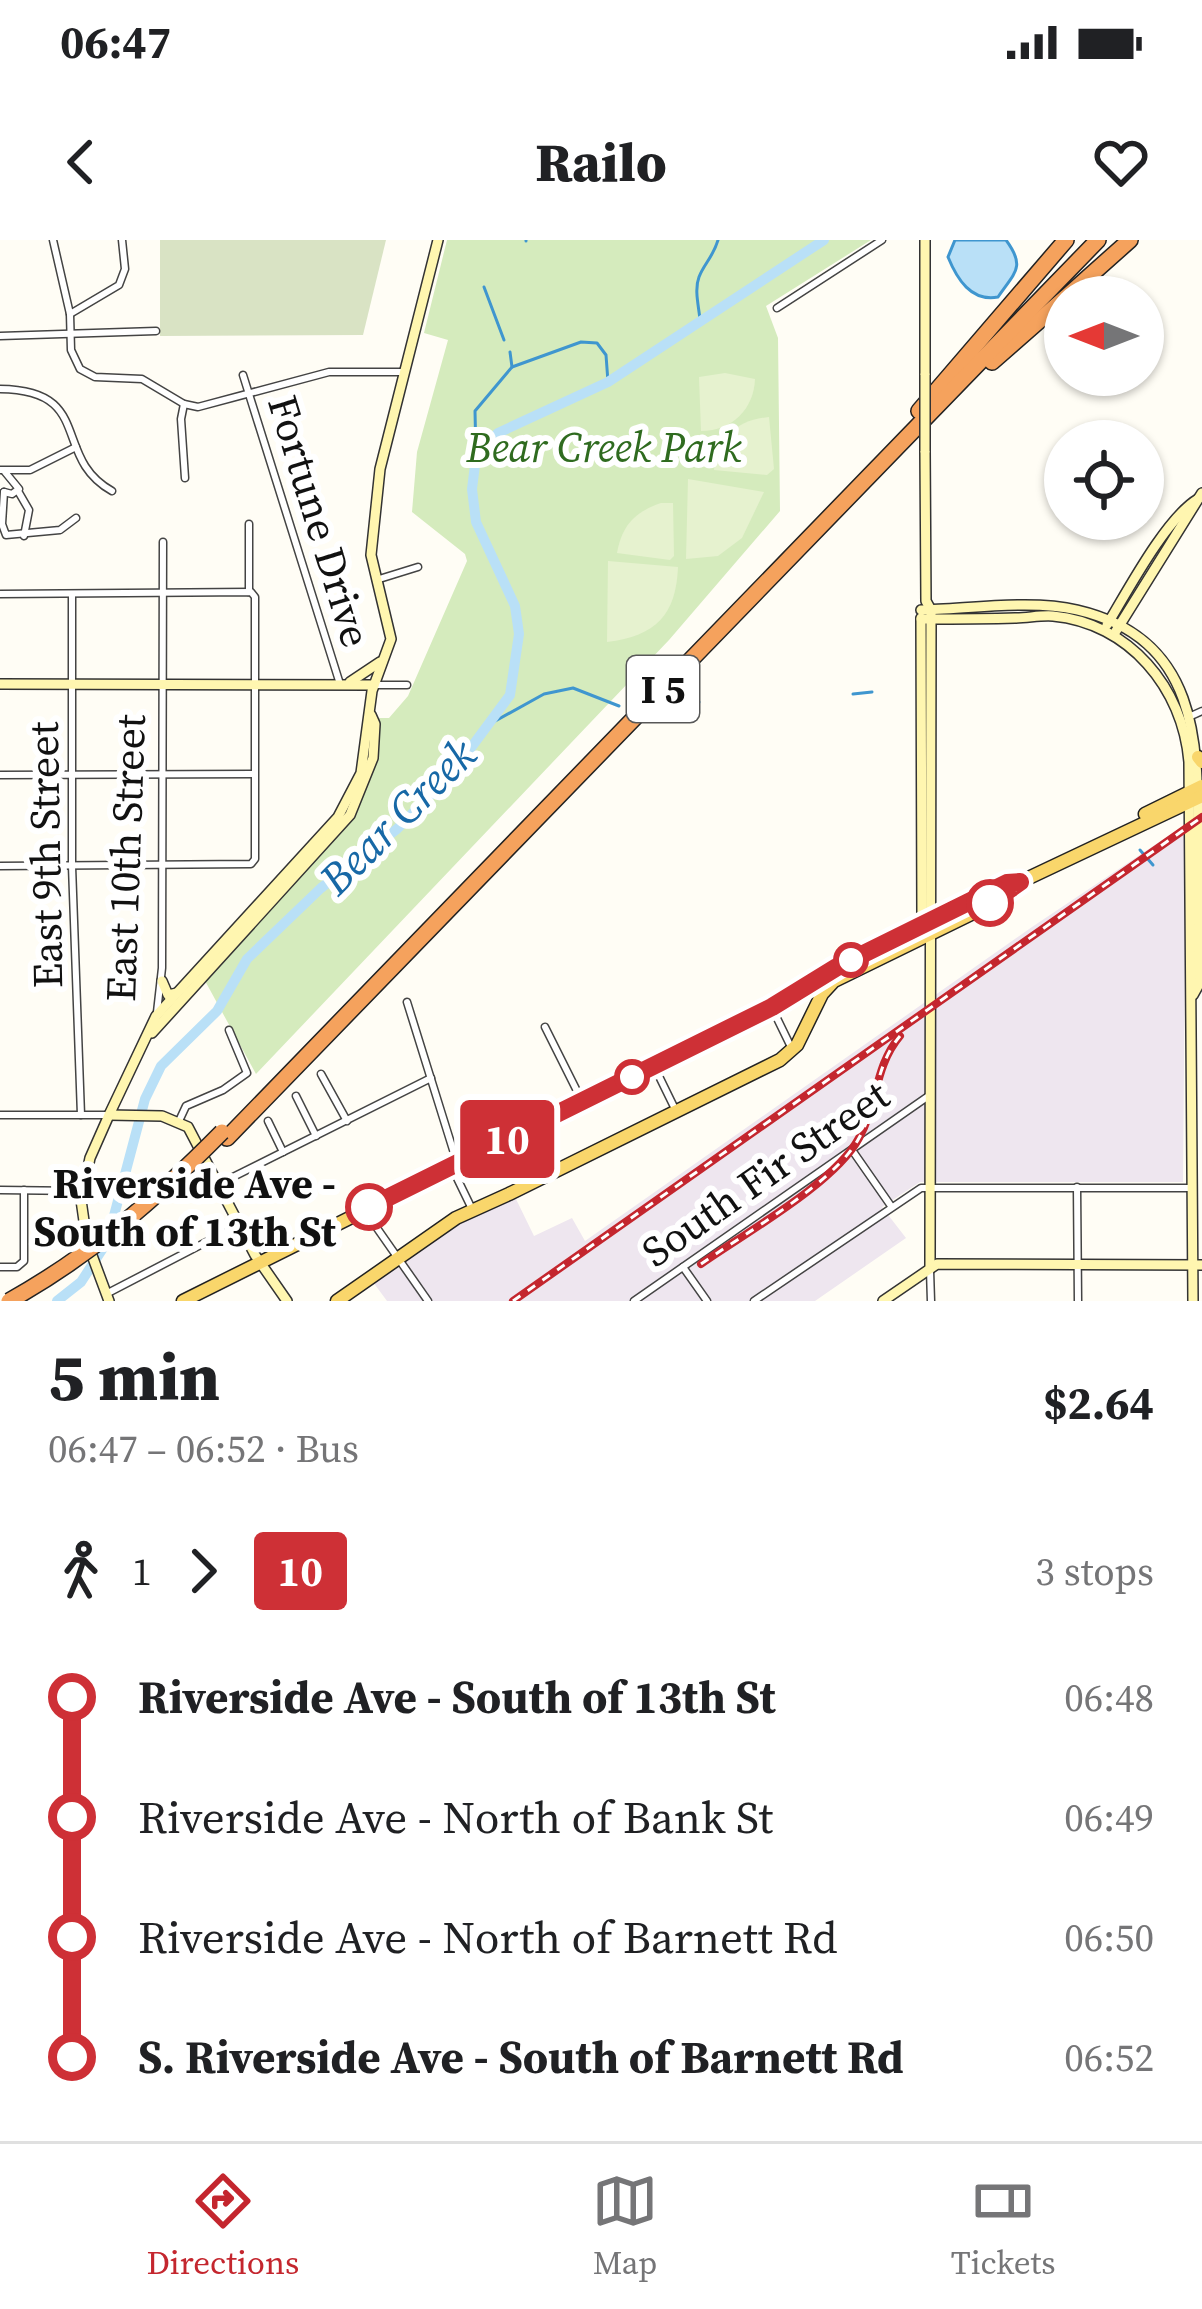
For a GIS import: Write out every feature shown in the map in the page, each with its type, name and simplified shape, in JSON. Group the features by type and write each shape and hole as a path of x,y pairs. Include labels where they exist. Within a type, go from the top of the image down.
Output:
{"highway":[{"path":"913,425 1066,240"},
{"name":"I 5","path":"913,425 1087,240"},
{"name":"I 5","path":"26,1301 125,1234 1098,240"},
{"path":"1089,276 1130,240"},
{"path":"913,425 1044,315"},
{"name":"I 5","path":"9,1301 122,1227 224,1135"}],"main road":[{"path":"337,1301 472,1208 504,1197 793,1050 834,981 993,890 1020,882 1130,827 1139,818 1196,794"},
{"path":"183,1301 927,927 971,914 1020,882"},
{"path":"971,914 994,895 993,890"},
{"path":"797,991 816,990 818,1002"}],"street":[{"path":"53,240 70,314 73,358 95,377 142,379 184,404 210,406 328,371 404,372"},
{"path":"70,314 119,285 125,269 122,240"},
{"path":"156,1016 343,810 361,772 374,685 391,629 376,580 371,542 385,441 438,240"},
{"path":"777,308 882,240"},
{"path":"925,240 931,846 927,927"},
{"path":"0,336 156,331"},
{"name":"Fortune Drive","path":"244,375 343,684"},
{"path":"0,388 32,391 56,404 87,473 112,491"},
{"path":"184,404 185,478"},
{"path":"2,470 30,470 76,447"},
{"path":"2,470 28,505 24,536"},
{"path":"18,491 2,492 3,532 24,536 61,530 76,518"},
{"path":"1111,628 1164,537 1187,506 1201,498"},
{"path":"249,524 249,592"},
{"name":"East 10th Street","path":"107,1297 84,1232 82,1191 90,1158 156,1016 162,981 163,542"},
{"path":"376,580 418,567"},
{"path":"0,594 249,592 255,597 256,774 255,859 244,866 0,866"},
{"name":"East 9th Street","path":"72,594 72,866 81,1114"},
{"path":"926,612 1047,606 1080,610 1168,668 1196,714 1200,760 1189,904 1197,1265 1193,1301"},
{"path":"926,612 921,810 927,927 931,1301"},
{"path":"1111,628 1158,676 1177,709 1188,747 1196,794 1200,956 1193,994"},
{"path":"343,684 369,672 387,653"},
{"path":"0,684 407,685"},
{"path":"145,1042 350,814 373,758 371,715"},
{"path":"0,775 256,774"},
{"path":"921,810 926,843 931,846"},
{"path":"1189,904 1194,952 1200,956"},
{"path":"162,981 168,995 177,993"},
{"path":"407,1002 454,1165 472,1208"},
{"path":"772,1007 793,1050"},
{"path":"544,1027 582,1101"},
{"path":"176,1120 186,1106 223,1090 248,1069 229,1030"},
{"path":"654,1066 676,1111"},
{"path":"321,1074 346,1121"},
{"path":"219,1184 431,1078"},
{"name":"South Fir Street","path":"634,1301 930,1095"},
{"path":"296,1096 316,1136"},
{"path":"0,1115 126,1114 176,1120 195,1137 239,1225 286,1301"},
{"path":"268,1121 283,1152"},
{"path":"852,1150 891,1206"},
{"path":"1077,1187 1078,1301"},
{"path":"754,1301 915,1190 1193,1188"},
{"path":"0,1190 82,1191"},
{"path":"0,1267 23,1264 24,1190"},
{"path":"364,1209 428,1301"},
{"path":"107,1297 239,1225"},
{"path":"883,1301 930,1266 1197,1265"},
{"path":"683,1267 706,1301"}],"shaded area":[{"path":"1186,824 1183,1182 920,1182 882,1207 906,1238 815,1301 387,1301 373,1282 458,1222 515,1197 534,1236 572,1218 585,1241"}],"green space":[{"path":"160,240 386,240 363,335 160,336"},
{"name":"Bear Creek Park","path":"447,240 871,240 766,306 778,338 780,511 669,640 256,1074 204,979 352,816 372,768 377,718 389,718 408,696 467,561 465,554 412,512 417,452 448,340 424,333"},
{"path":"725,373 755,379 750,400 731,422 701,431 699,377"},
{"path":"769,417 774,469 767,475 714,470 731,433 747,422"},
{"path":"688,479 764,492 742,538 718,556 686,559"},
{"path":"661,503 673,503 674,556 670,560 617,553 631,521"},
{"path":"608,561 678,567 673,598 660,620 638,634 607,642"}],"water":[{"path":"955,240 1006,240 1017,263 998,297 980,296 961,281 948,257"}],"waterway":[{"path":"700,320 698,282 718,240"},
{"name":"Bear Creek","path":"57,1301 81,1282 107,1242 145,1099 161,1066 217,1011 247,959 321,888 397,829 453,772 510,695 519,634 515,606 476,522 472,489 476,457 498,433 608,382 824,240"},
{"path":"484,287 504,340"},
{"path":"512,367 581,342 597,343 606,355 608,382"},
{"path":"476,457 475,411 512,367 510,352"},
{"path":"488,725 544,694 573,688 619,706"},
{"path":"853,694 872,692"},
{"path":"670,702 699,702"},
{"path":"1140,850 1153,865"}],"railway":[{"path":"513,1301 1202,817"},
{"path":"701,1264 810,1189 847,1155 865,1125 885,1060 900,1036"}],"bus line":[{"name":"10","path":"369,1207 772,1007 872,950 1007,883 1020,882 990,903"}],"place":[{"name":"Riverside Ave - South of 13th St","path":"369,1207"}]}
